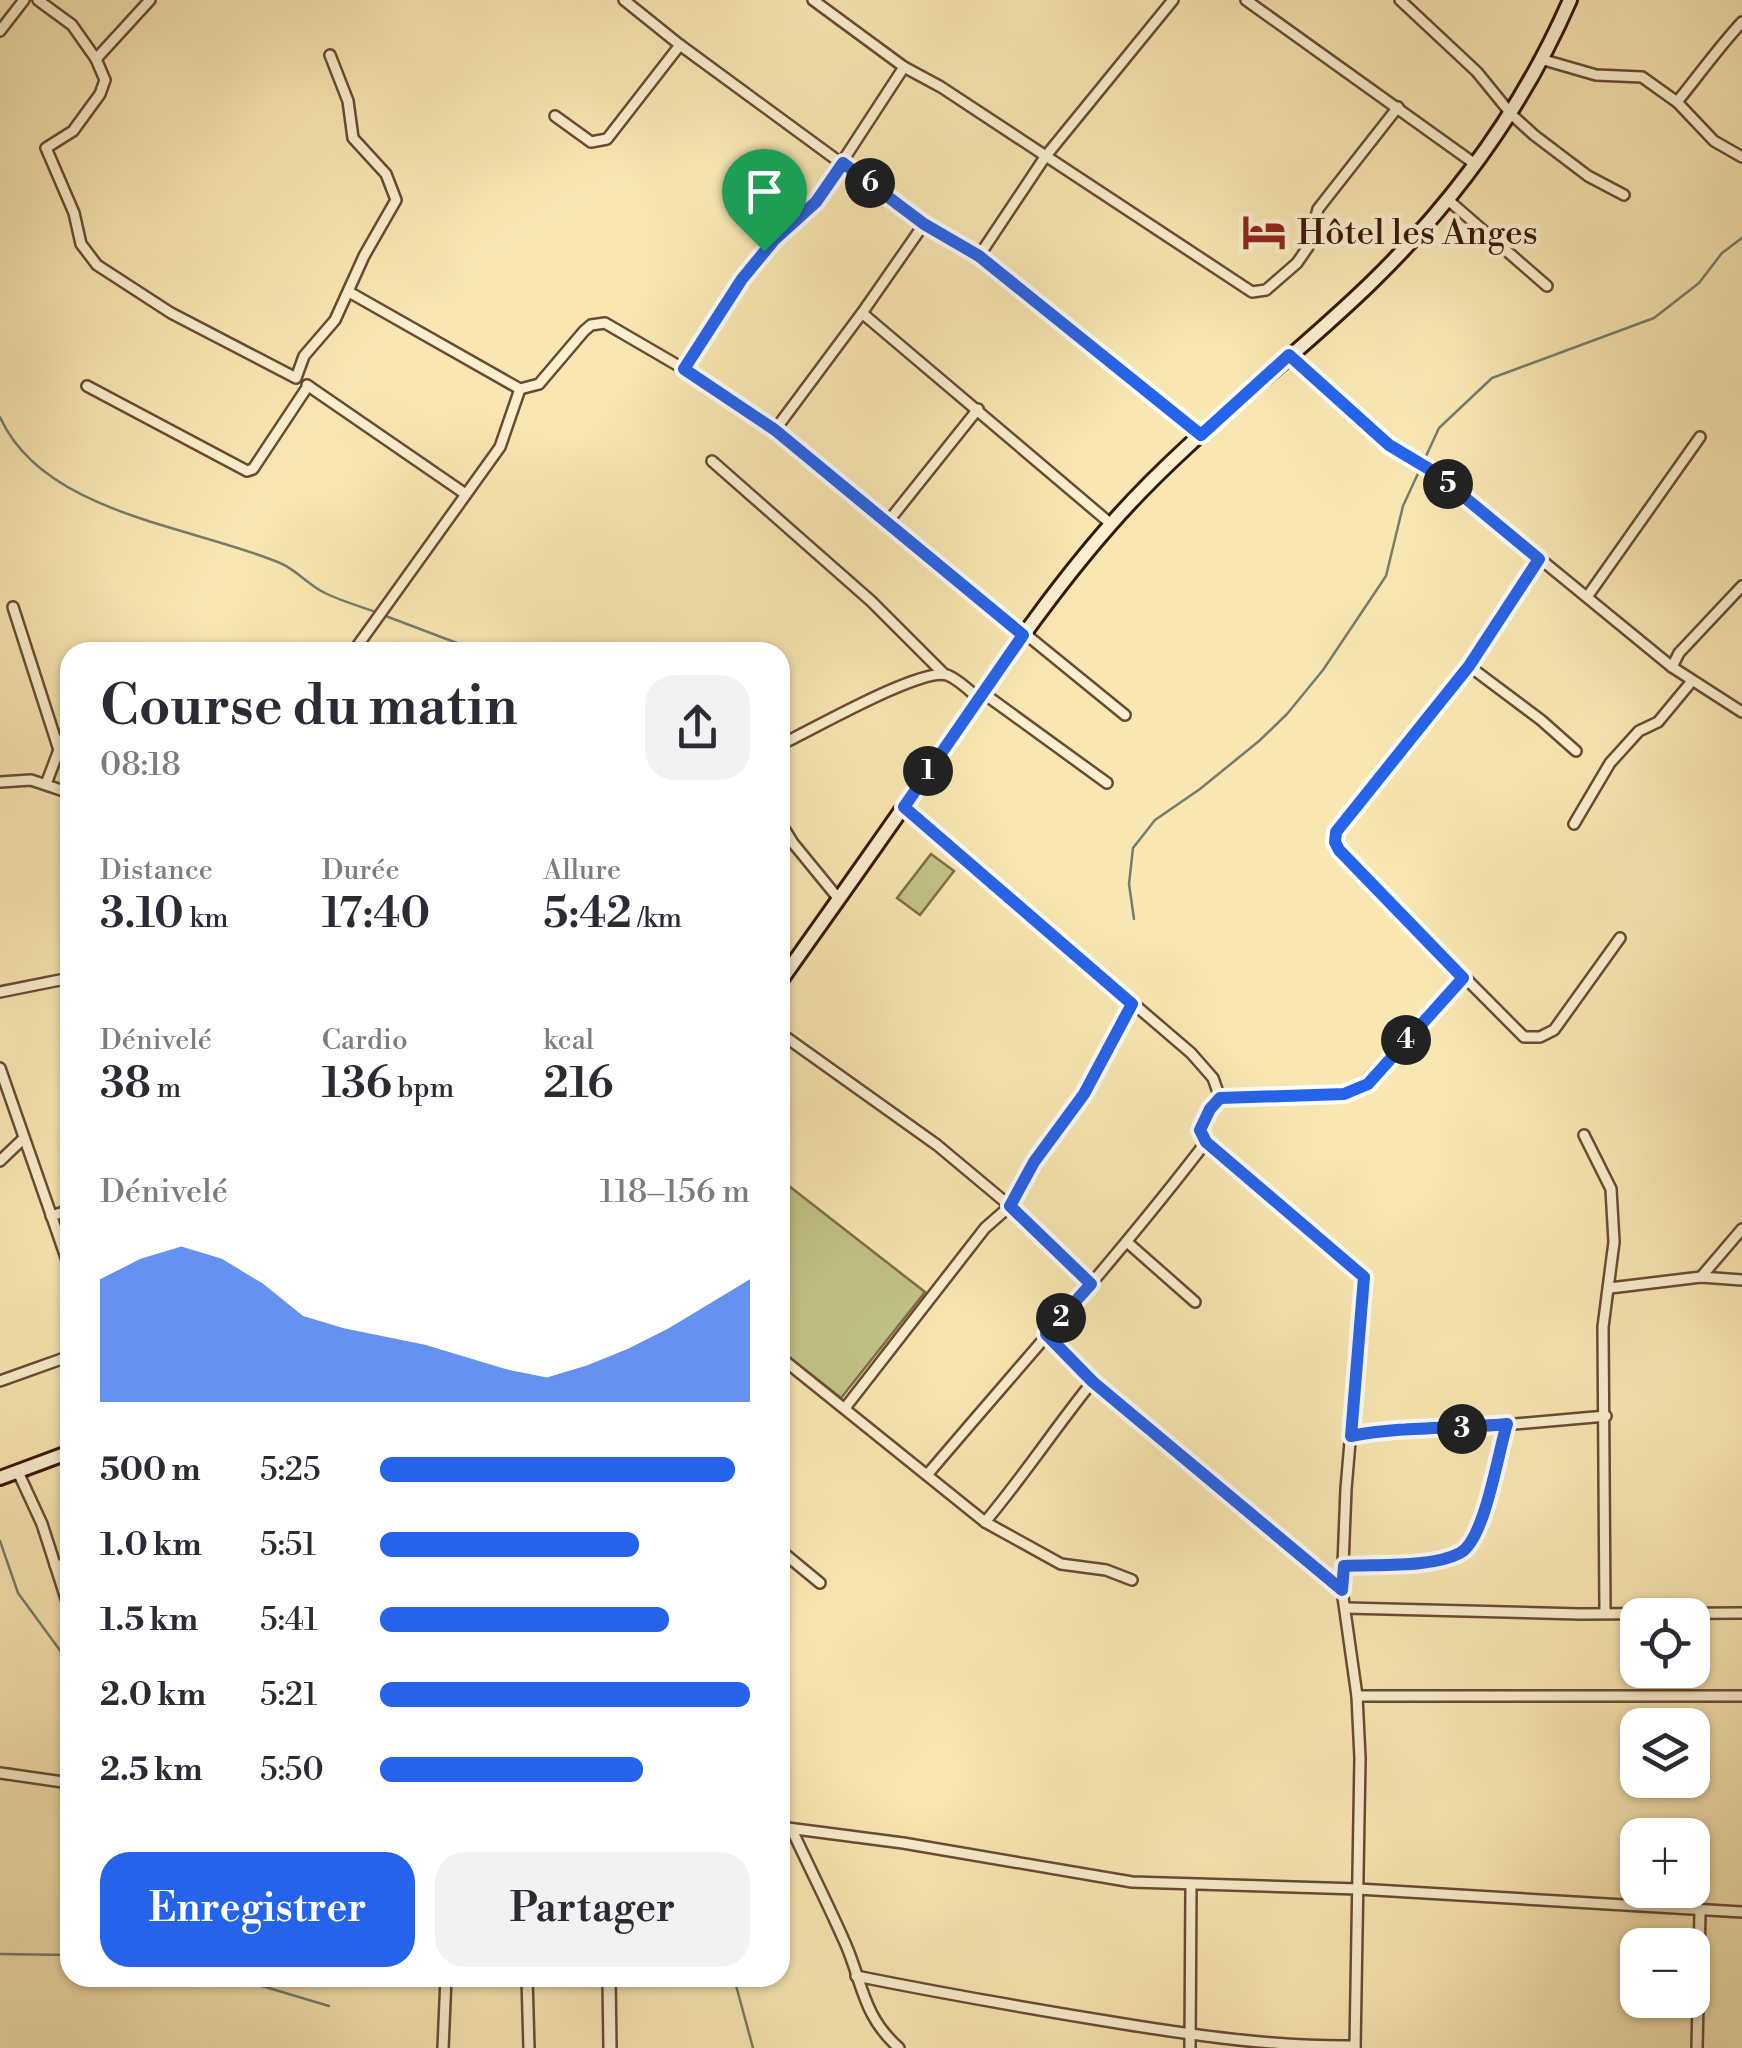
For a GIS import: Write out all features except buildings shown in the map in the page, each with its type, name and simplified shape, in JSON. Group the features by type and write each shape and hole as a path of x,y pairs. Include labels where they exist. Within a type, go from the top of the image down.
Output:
{"main road":[{"path":"790,968 1023,635 1111,524 1153,478 1370,284 1448,200 1512,115 1544,60 1570,0"},
{"path":"0,1478 60,1456"}],"street":[{"path":"0,31 24,0"},
{"path":"38,0 72,25 105,76 100,94 73,131 46,150 74,213 86,255 172,313 296,378 464,494"},
{"path":"96,59 150,0"},
{"path":"624,0 924,224 979,256 1201,435"},
{"path":"813,0 904,66 1240,284 1260,292 1282,279 1297,263 1308,247 1318,209 1398,107"},
{"path":"979,256 1045,157 1173,0"},
{"path":"1246,0 1476,164"},
{"path":"1402,0 1477,72 1512,115 1588,176 1624,196"},
{"path":"1677,102 1703,65 1742,22"},
{"path":"555,116 591,142 607,139 680,45"},
{"path":"296,378 304,356 330,327 396,200 386,174 353,138 348,101 330,55"},
{"path":"1544,60 1596,75 1642,77 1677,102 1714,141 1742,157"},
{"path":"684,369 742,279 775,239 816,202 904,66"},
{"path":"1448,200 1547,286"},
{"path":"775,430 924,224"},
{"path":"349,292 520,390 539,384 584,331 600,323 684,369 775,430 1125,715"},
{"path":"862,313 1111,524"},
{"path":"1289,355 1389,445 1434,472 1672,666 1742,712"},
{"path":"86,386 247,471 253,469 308,386"},
{"path":"360,642 500,447 520,390"},
{"path":"887,524 978,409"},
{"path":"1587,597 1700,437"},
{"path":"712,461 871,602 944,674 1107,783"},
{"path":"1539,559 1469,666 1336,832 1335,842 1524,1037 1540,1037 1554,1030 1620,938"},
{"path":"1672,666 1679,652 1742,586"},
{"path":"13,607 58,750"},
{"path":"1469,666 1576,751"},
{"path":"790,740 923,677 944,674"},
{"path":"1574,824 1610,763 1639,731 1658,722 1692,681"},
{"path":"46,784 60,745"},
{"path":"0,782 31,780 60,790"},
{"path":"904,807 1206,1070 1220,1098"},
{"path":"790,835 838,898"},
{"path":"856,1976 1190,2035 1355,2047 1360,1758 1357,1696 1342,1590 1364,1277 1206,1142 1200,1130 1220,1098 1344,1094 1358,1090 1368,1084 1463,978"},
{"path":"0,992 60,980"},
{"path":"845,1408 985,1228 1010,1206 1034,1162 1084,1094 1132,1004"},
{"path":"790,1040 937,1146 1010,1206 1091,1284"},
{"path":"0,1068 60,1242"},
{"path":"1584,1135 1611,1189 1614,1242 1603,1327 1605,1612"},
{"path":"0,1161 23,1140"},
{"path":"927,1475 1046,1334 1110,1266 1206,1142"},
{"path":"51,1216 60,1213"},
{"path":"1702,1277 1742,1229"},
{"path":"1127,1242 1195,1302"},
{"path":"1610,1288 1702,1277 1742,1280"},
{"path":"1046,1334 1093,1382 1342,1590"},
{"path":"0,1381 60,1360"},
{"path":"790,1365 985,1522 1061,1564 1106,1570 1132,1580"},
{"path":"985,1522 1093,1382"},
{"path":"1351,1436 1389,1428 1446,1430 1606,1416"},
{"path":"1344,1566 1440,1560 1464,1552 1474,1539 1488,1499 1507,1424"},
{"path":"18,1472 42,1524 60,1580"},
{"path":"790,1558 820,1583"},
{"path":"55,1565 60,1565"},
{"path":"1346,1608 1742,1613"},
{"path":"1357,1696 1742,1696"},
{"path":"0,1774 60,1782"},
{"path":"792,1830 903,1843 1132,1882 1358,1890 1742,1912"},
{"path":"792,1830 848,1949 874,2022 899,2048"},
{"path":"1190,2048 1191,1886"},
{"path":"1697,2048 1700,1912"},
{"path":"444,2048 446,1987"},
{"path":"527,1987 529,2048"},
{"path":"609,1987 610,2048"}],"green space":[{"path":"931,854 954,871 920,915 897,898"},
{"path":"790,1187 925,1292 841,1398 790,1358"}],"waterway":[{"path":"1134,919 1129,884 1133,848 1155,820 1259,741 1323,670 1386,576 1403,506 1439,428 1492,378 1654,318 1699,283 1722,253 1742,238"},
{"path":"0,417 21,450 50,476 85,496 280,563 325,593 376,612"},
{"path":"383,615 454,642"},
{"path":"0,1541 18,1593 60,1650"},
{"path":"0,1954 60,1955"},
{"path":"265,1987 329,2006"},
{"path":"736,1987 753,2048"}],"place":[{"name":"Hôtel les Anges","path":"1264,232"}],"route":[{"path":"843,163 924,224 979,256 1201,435 1289,355 1389,445 1434,472 1539,559 1469,666 1336,832 1339,850 1463,978 1368,1084 1358,1090 1344,1094 1220,1098 1200,1130 1206,1142 1364,1277 1351,1436 1389,1428 1446,1430 1507,1424 1488,1499 1474,1539 1464,1552 1440,1560 1344,1566 1342,1590 1093,1382 1046,1334 1091,1284 1010,1206 1034,1162 1084,1094 1132,1004 904,807 1023,635 775,430 684,369 764,251 816,202 843,163"}]}
